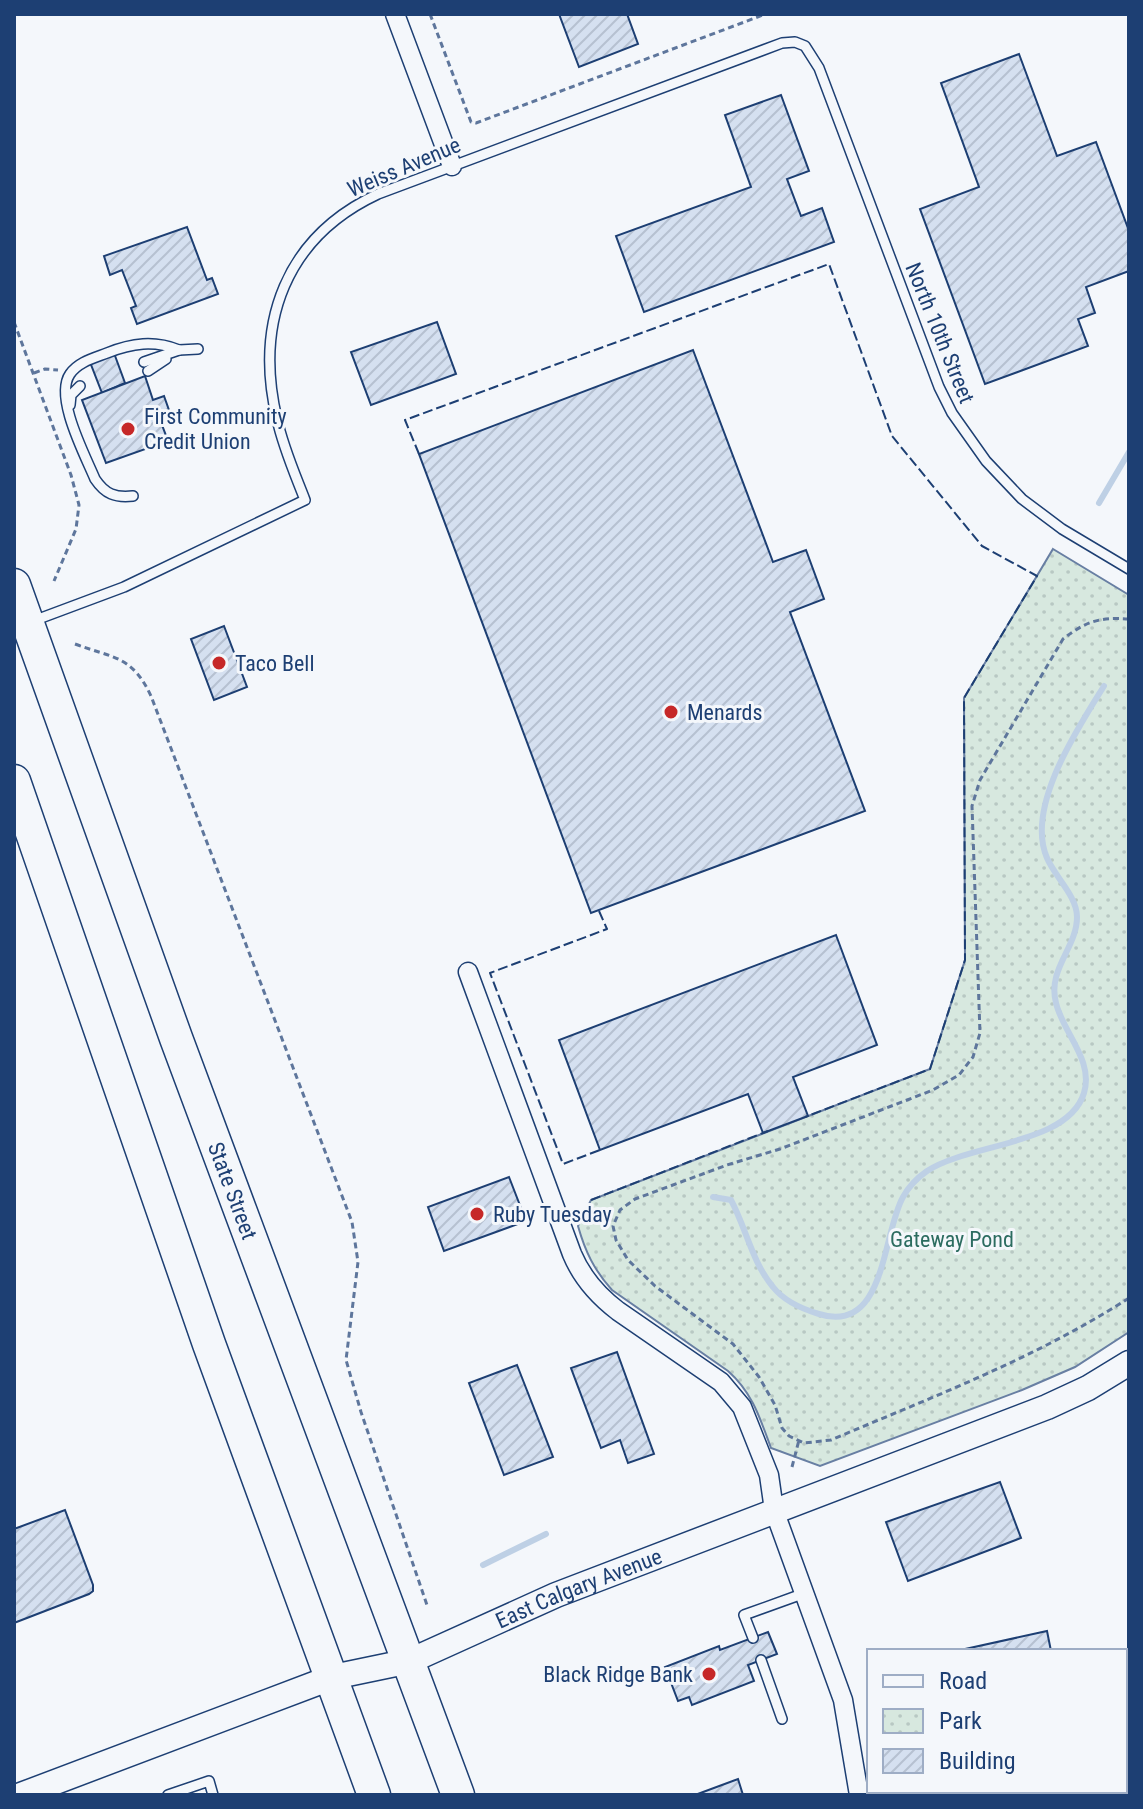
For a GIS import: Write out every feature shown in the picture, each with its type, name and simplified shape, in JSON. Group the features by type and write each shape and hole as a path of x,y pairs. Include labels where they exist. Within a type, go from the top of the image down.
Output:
{"highway":[{"name":"State Street","path":"14,585 21,626 458,1795"},
{"path":"14,781 204,1330 374,1795"}],"street":[{"path":"395,14 452,166"},
{"path":"468,972 577,1265 604,1300 721,1382 733,1394 747,1418 769,1475 774,1510 843,1700 862,1784"},
{"name":"East Calgary Avenue","path":"21,1795 333,1677 410,1661 556,1595 1047,1407 1088,1388 1129,1363"}],"lane":[{"name":"Weiss Avenue","path":"21,626 124,587 305,500 284,445 272,394 272,328 288,278 306,248 344,212 378,194 769,47 795,42 805,46"},
{"name":"North 10th Street","path":"805,46 819,68 939,387 952,413 986,461 1022,499 1062,529 1129,569"},
{"path":"133,496 114,496 100,486 72,420 64,385 69,375 85,361 123,347 148,343 179,350 198,349"},
{"path":"146,366 179,350"},
{"path":"72,420 73,405 80,391"},
{"path":"753,1638 744,1615 805,1593"},
{"path":"761,1660 782,1719"},
{"path":"168,1795 209,1781 213,1795"}],"path":[{"path":"430,14 471,122 476,123 763,15"},
{"path":"14,322 71,475 79,505 76,529 54,581"},
{"path":"33,373 54,369 69,375"},
{"path":"1129,619 1112,618 1084,623 1063,639 980,780 972,806 980,1033 973,1057 959,1075 933,1090 780,1149 635,1199 620,1210 613,1226 616,1240 628,1260 655,1286 733,1344 759,1377 775,1405 782,1428 789,1436 804,1443 831,1440 1011,1362 1100,1317 1129,1298"},
{"path":"75,644 118,658 135,671 151,696 352,1222 358,1262 346,1360 428,1608"},
{"path":"792,1467 799,1440"}],"green space":[{"name":"Gateway Pond","path":"1053,549 1129,595 1129,1332 1075,1367 1022,1390 820,1466 771,1448 754,1406 736,1379 612,1290 591,1260 578,1226 591,1200 930,1069 965,960 964,698"}],"building":[{"path":"559,14 627,14 638,44 579,67"},
{"path":"1019,54 1057,156 1096,142 1129,231 1129,271 1086,287 1095,313 1078,319 1088,346 985,384 920,209 979,187 941,83"},
{"path":"781,95 809,171 787,179 801,216 822,208 834,242 644,312 616,236 751,187 725,115"},
{"path":"187,227 207,280 212,278 218,294 137,324 131,308 136,306 122,270 110,275 104,256"},
{"path":"437,322 456,374 371,405 351,352"},
{"name":"Menards","path":"693,350 773,562 806,550 824,599 790,612 865,811 591,913 419,454"},
{"path":"114,353 125,383 102,393 90,362"},
{"name":"First Community Credit Union","path":"145,376 153,400 164,396 170,413 159,417 168,441 106,463 82,400"},
{"name":"Taco Bell","path":"224,626 247,687 214,700 191,639"},
{"path":"836,935 877,1045 793,1077 808,1116 763,1133 748,1094 600,1150 559,1040"},
{"name":"Ruby Tuesday","path":"509,1177 526,1221 444,1251 428,1207"},
{"path":"617,1352 654,1454 628,1463 620,1440 601,1448 571,1368"},
{"path":"517,1365 553,1457 504,1475 469,1383"},
{"path":"1000,1482 1021,1538 908,1581 886,1522"},
{"path":"65,1510 93,1591 14,1623 14,1529"},
{"path":"1047,1631 1051,1649 965,1649"},
{"name":"Black Ridge Bank","path":"768,1632 777,1654 748,1665 754,1681 692,1705 689,1697 678,1701 665,1667 719,1646 720,1650"},
{"path":"738,1779 743,1795 695,1795"}],"waterway":[{"path":"1099,503 1129,452"},
{"path":"713,1197 731,1200 760,1267 777,1292 806,1310 841,1317 857,1310 869,1296 903,1197 920,1176 967,1154 1039,1133 1059,1123 1074,1110 1084,1093 1085,1069 1060,1014 1054,991 1077,917 1070,894 1047,858 1042,838 1043,816 1049,792 1069,745 1104,686"},
{"path":"483,1565 546,1534"}],"fence":[{"path":"419,454 405,420 829,264 892,436 982,546 1037,576 964,698 965,960 930,1069 805,1117"},
{"path":"599,911 607,929 490,973 563,1164 600,1150"},
{"path":"591,1200 768,1131"}],"place":[{"name":"First Community Credit Union","path":"128,429"},
{"name":"Taco Bell","path":"219,663"},
{"name":"Menards","path":"671,712"},
{"name":"Ruby Tuesday","path":"477,1214"},
{"name":"Black Ridge Bank","path":"709,1674"}]}
